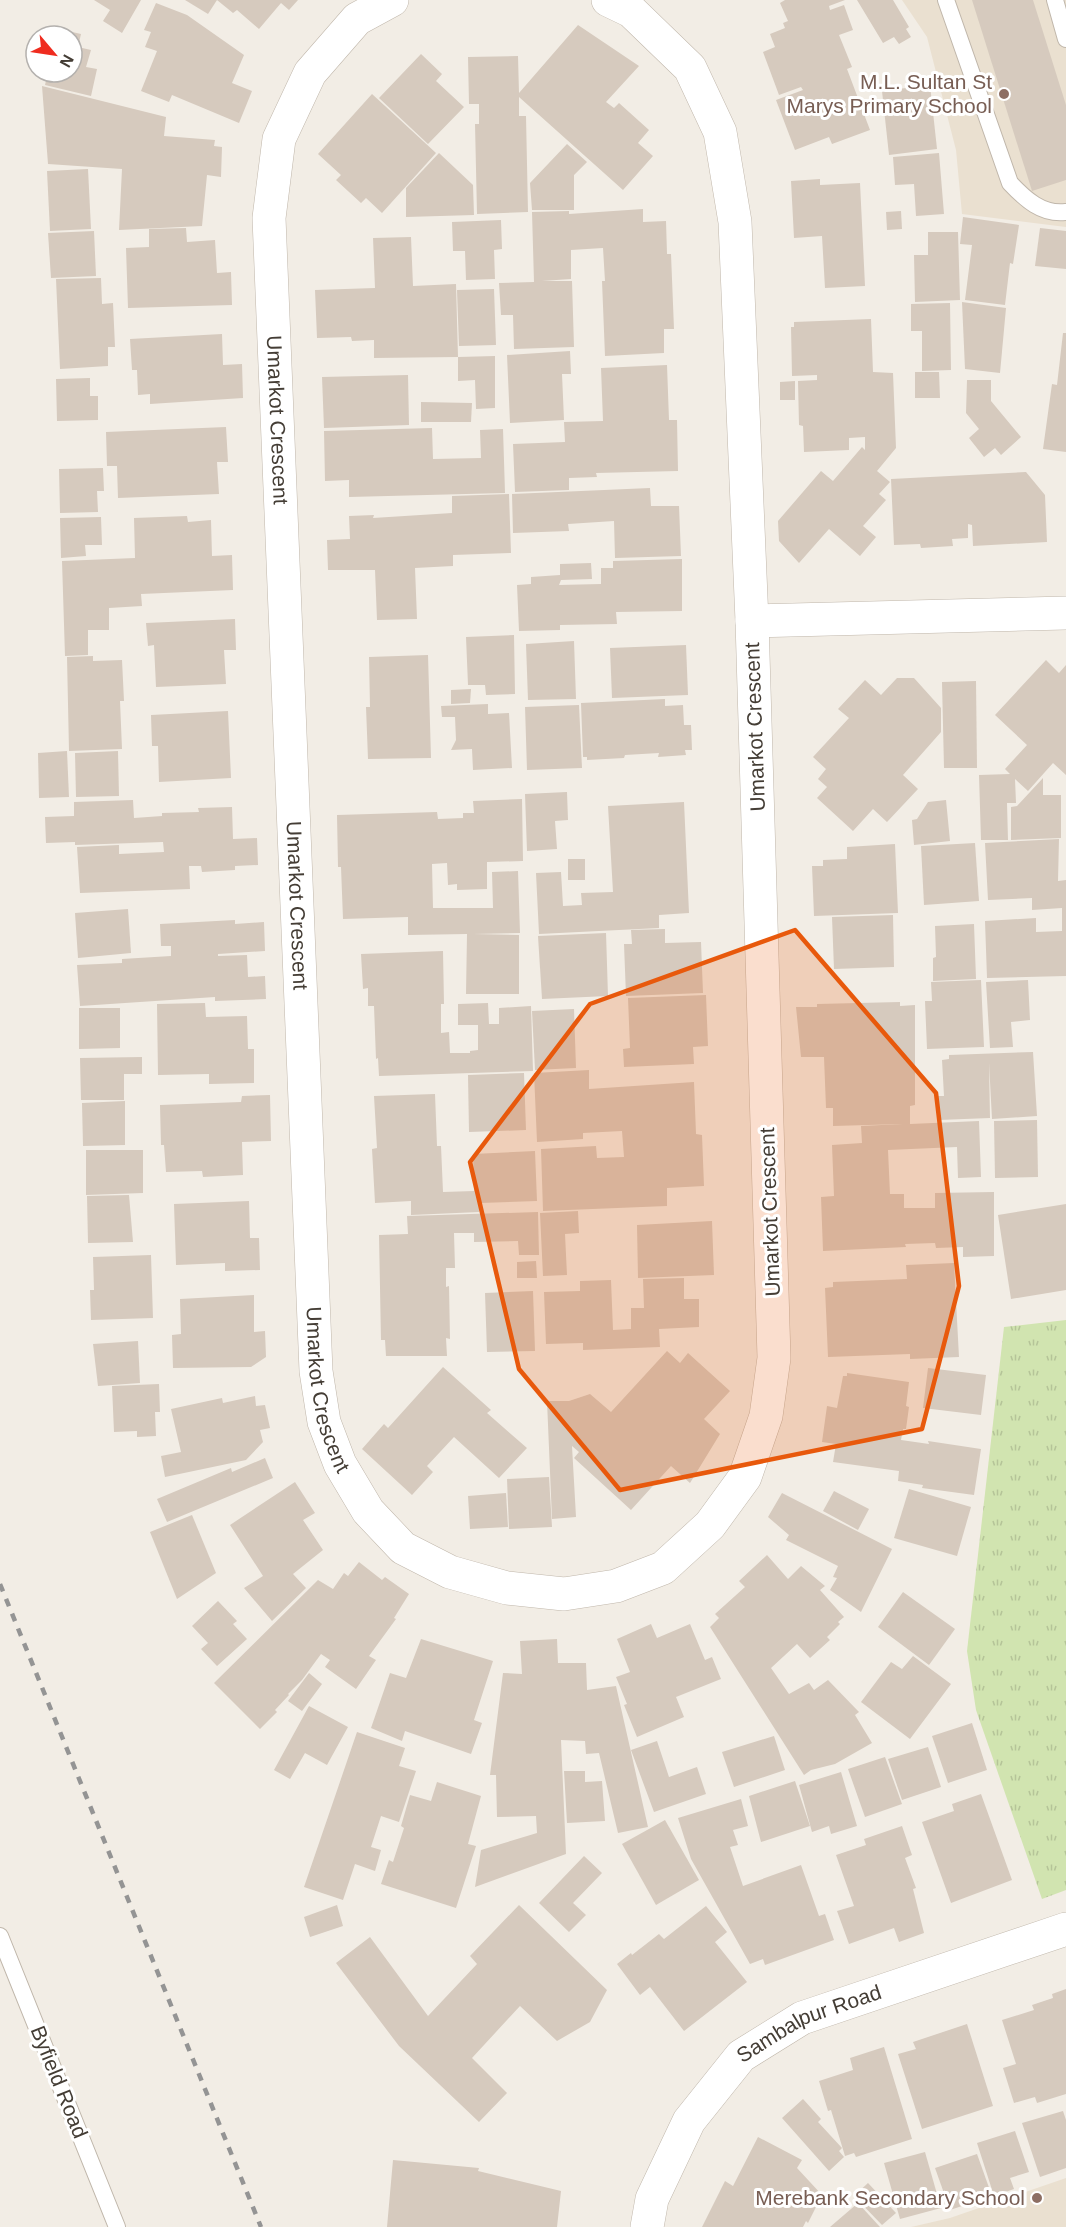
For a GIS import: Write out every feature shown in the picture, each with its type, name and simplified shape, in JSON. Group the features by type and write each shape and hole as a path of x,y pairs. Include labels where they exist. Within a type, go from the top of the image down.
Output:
{"street":[{"name":"Umarkot Crescent","path":"392,0 357,20 310,73 279,139 269,218 316,1371 324,1422 340,1464 368,1511 403,1548 450,1572 507,1588 564,1594 616,1586 663,1568 710,1525 745,1477 766,1416 774,1358 752,621 735,222 720,132 690,68 632,11 608,0"},
{"name":"Umarkot Crescent","path":"752,621 1066,613"},
{"name":"Sambalpur Road","path":"647,2227 652,2199 689,2121 741,2056 802,2018 1066,1929"}],"lane":[{"path":"946,0 1010,183 1026,199 1039,207 1057,213 1066,212"},
{"path":"1055,0 1066,39"},
{"name":"Byfield Road","path":"0,1936 117,2227"}],"highlighted area":[{"path":"795,930 936,1093 959,1286 922,1429 620,1490 519,1369 470,1162 590,1004"}],"shaded area":[{"name":"M.L. Sultan St Marys Primary School","path":"902,0 1066,0 1066,227 962,214 956,150 927,37"},
{"name":"Merebank Secondary School","path":"1066,2178 1066,2227 911,2227 950,2218"}],"green space":[{"path":"1066,1320 1066,1890 1042,1899 976,1710 967,1651 1004,1327"}],"building":[{"path":"94,0 141,0 122,33 103,21 110,10"},
{"path":"185,0 217,0 208,14"},
{"path":"217,0 298,0 289,10 281,3 259,29 237,10 233,13"},
{"path":"785,0 845,0 829,6 830,10 844,5 853,30 839,35 852,67 847,69 870,130 832,144 829,137 795,150 776,100 803,90 801,87 779,95 763,52 775,47 770,34 785,28 783,23 788,21 780,3"},
{"path":"857,0 893,0 909,27 906,29 911,37 899,44 894,37 883,43"},
{"path":"972,0 1033,0 1066,105 1066,180 1032,191"},
{"path":"156,3 187,15 244,55 232,83 252,91 239,123 172,95 169,102 141,91 157,51 145,47 151,32 144,30"},
{"path":"578,25 639,66 606,102 614,108 619,103 649,130 638,143 653,156 623,190 519,97 519,116 526,116 528,212 477,214 475,124 479,124 479,104 469,104 468,57 518,56 519,93"},
{"path":"84,48 91,50 86,67 97,69 91,96 45,85 84,84"},
{"path":"421,54 442,74 436,81 464,107 428,144 379,98"},
{"path":"930,85 937,149 889,155 882,91"},
{"path":"42,86 166,117 164,136 215,140 214,146 222,147 221,177 207,175 202,226 119,230 122,169 48,164"},
{"path":"372,94 436,153 382,213 366,198 361,203 336,180 341,175 318,154"},
{"path":"567,144 587,162 574,175 574,210 532,210 530,183"},
{"path":"439,153 473,185 474,215 406,217 406,188"},
{"path":"939,153 944,214 916,216 914,184 895,185 893,157"},
{"path":"88,169 91,229 50,231 47,171"},
{"path":"820,179 820,185 860,183 865,286 825,288 822,236 794,238 791,181"},
{"path":"643,209 643,222 666,221 667,254 671,254 674,329 664,329 664,353 605,356 603,248 571,250 571,279 542,281 572,281 574,347 514,349 513,315 501,315 499,283 534,282 532,212 569,211 569,214"},
{"path":"901,211 902,229 887,230 886,212"},
{"path":"963,217 1019,225 1013,264 1010,263 1005,305 965,300 972,245 960,244"},
{"path":"501,220 502,249 494,250 495,279 466,280 465,251 453,251 452,222"},
{"path":"186,228 187,242 215,240 217,273 231,272 232,305 128,308 126,248 149,247 149,229"},
{"path":"1040,228 1066,231 1066,269 1035,266"},
{"path":"94,231 96,276 51,278 48,233"},
{"path":"928,232 958,232 960,300 915,302 914,255 928,255"},
{"path":"411,237 413,286 456,284 458,357 374,358 374,340 352,341 351,337 317,338 315,290 375,288 373,238"},
{"path":"101,278 102,304 113,303 115,347 108,347 108,366 60,369 56,279"},
{"path":"494,289 496,345 459,346 457,290"},
{"path":"962,302 1006,308 1000,373 965,369"},
{"path":"950,303 951,370 922,371 922,331 911,331 911,304"},
{"path":"871,319 873,372 893,373 896,448 877,471 890,482 879,494 886,500 863,526 876,537 860,556 829,529 799,563 779,541 778,521 821,471 833,481 862,447 865,450 865,437 849,438 849,450 804,452 803,426 799,425 798,381 817,380 817,375 792,376 791,327 794,327 794,322"},
{"path":"1063,333 1066,333 1066,452 1043,449 1052,384 1057,385"},
{"path":"222,334 223,365 242,364 243,398 150,404 150,394 138,395 137,370 132,370 130,339"},
{"path":"570,351 571,374 562,374 564,420 510,423 507,355"},
{"path":"495,356 495,408 476,409 475,380 458,381 458,357"},
{"path":"667,365 669,420 677,420 678,471 596,473 597,477 569,478 569,490 515,492 513,444 565,442 564,422 603,421 601,368"},
{"path":"915,372 939,372 940,398 915,398"},
{"path":"408,375 409,425 324,428 322,377"},
{"path":"90,378 90,396 98,396 98,420 57,421 56,379"},
{"path":"967,380 991,380 991,401 1021,437 1001,455 995,448 984,457 969,438 979,429 966,413"},
{"path":"795,381 795,400 780,400 780,382"},
{"path":"421,402 472,403 471,422 421,422"},
{"path":"226,427 228,462 217,462 219,494 118,498 117,466 107,466 106,432"},
{"path":"432,428 433,459 481,458 480,430 503,429 505,493 349,497 349,480 325,481 324,431"},
{"path":"103,468 104,491 97,491 98,512 60,513 59,469"},
{"path":"1026,472 1045,495 1047,542 973,546 972,525 968,524 968,538 952,539 953,546 921,548 920,544 894,545 891,479"},
{"path":"650,488 651,506 679,506 681,556 615,558 614,521 568,524 569,531 513,533 512,494"},
{"path":"509,494 511,553 453,555 453,566 415,568 417,619 377,620 375,570 328,570 327,540 350,539 349,516 374,515 373,518 452,513 452,496"},
{"path":"187,516 188,522 211,520 212,556 232,555 233,590 141,594 142,606 109,608 109,630 88,630 88,655 65,656 62,561 135,558 134,518"},
{"path":"101,517 102,545 85,545 86,556 61,558 60,518"},
{"path":"682,559 682,611 616,612 617,624 560,625 560,630 519,631 517,585 531,584 531,577 560,575 560,564 591,563 592,579 561,580 559,585 601,584 601,568 613,568 613,561"},
{"path":"235,619 236,650 224,650 226,684 156,687 154,645 148,646 146,623"},
{"path":"514,635 515,694 486,695 485,685 468,685 466,637"},
{"path":"574,641 576,699 528,700 526,644"},
{"path":"686,645 688,695 612,698 610,648"},
{"path":"428,655 431,758 368,759 366,707 370,707 369,657"},
{"path":"93,656 93,661 122,660 124,701 120,701 122,749 69,751 67,657"},
{"path":"1046,660 1059,673 1066,665 1066,775 1053,763 1028,791 1015,779 1016,803 1007,803 1008,840 981,840 979,775 1010,774 1005,769 1027,745 995,715"},
{"path":"897,678 914,678 941,708 941,732 903,775 918,789 887,822 873,809 853,831 817,798 827,787 818,779 826,769 813,757 849,718 838,709 865,680 881,695"},
{"path":"976,681 977,768 944,768 942,682"},
{"path":"471,689 470,703 451,704 451,690"},
{"path":"665,699 665,706 683,705 684,725 691,725 692,750 685,750 686,755 658,757 659,753 587,760 587,757 583,757 581,703"},
{"path":"488,704 488,714 509,713 512,768 473,770 472,749 451,750 456,740 455,717 442,717 441,706"},
{"path":"579,705 582,768 527,770 525,707"},
{"path":"228,711 231,778 159,782 158,746 152,746 151,715"},
{"path":"67,751 69,797 39,798 38,753"},
{"path":"118,751 119,796 76,797 75,753"},
{"path":"1043,778 1043,795 1061,795 1061,838 1011,840 1011,807 1017,806"},
{"path":"567,792 568,820 555,821 557,849 527,851 525,794"},
{"path":"522,799 523,861 487,862 487,889 457,890 457,884 448,885 447,863 432,864 433,908 493,908 492,872 518,871 520,933 473,934 519,935 519,994 466,994 467,934 408,935 408,917 343,919 341,867 338,867 337,815 437,812 438,819 463,818 463,813 474,813 473,801"},
{"path":"133,800 134,818 162,816 162,813 199,812 198,808 232,807 233,839 257,838 258,865 235,866 235,870 202,872 201,866 189,866 190,889 80,893 77,847 119,845 119,854 164,852 163,842 75,845 75,842 46,843 45,817 74,816 74,802"},
{"path":"946,800 950,841 914,845 912,820 917,819 928,802"},
{"path":"684,802 689,913 659,915 659,928 539,934 536,873 561,872 563,906 582,905 581,893 613,892 608,806"},
{"path":"1059,839 1058,881 1066,880 1066,976 987,978 985,921 1036,918 1036,932 1062,931 1062,908 1032,910 1032,898 988,900 985,843"},
{"path":"975,843 979,901 924,905 921,846"},
{"path":"895,844 898,913 814,916 812,866 823,866 823,860 847,859 847,847"},
{"path":"568,859 585,859 585,880 568,880"},
{"path":"128,909 131,953 78,958 75,913"},
{"path":"893,915 894,967 834,969 832,917"},
{"path":"235,920 235,924 264,922 265,951 218,954 218,956 247,955 248,977 265,976 266,999 215,1001 215,997 80,1006 77,965 122,963 122,959 171,956 171,946 161,946 160,924"},
{"path":"974,924 976,979 933,981 933,958 936,957 935,926"},
{"path":"665,929 665,943 701,942 703,993 626,996 624,944 632,944 631,930"},
{"path":"606,933 608,996 542,999 538,936"},
{"path":"443,951 444,1004 441,1004 441,1033 449,1032 450,1053 470,1053 470,1051 478,1050 478,1025 458,1025 458,1004 488,1003 489,1024 499,1024 499,1008 531,1006 533,1071 379,1076 374,1006 368,1006 368,988 363,989 361,954"},
{"path":"981,980 984,1047 927,1049 925,1001 932,1001 931,982"},
{"path":"1028,980 1030,1020 1011,1022 1013,1047 990,1048 986,982"},
{"path":"706,995 708,1046 693,1047 694,1064 624,1067 623,1049 630,1048 628,998"},
{"path":"900,1002 900,1006 915,1005 915,1105 910,1106 910,1124 979,1121 981,1177 958,1178 957,1147 888,1150 890,1194 904,1194 904,1208 935,1208 935,1193 994,1192 994,1256 963,1257 963,1247 936,1248 935,1243 905,1244 906,1247 823,1251 821,1197 834,1196 832,1145 862,1143 861,1126 903,1124 833,1126 833,1108 826,1108 824,1057 801,1057 796,1007 817,1007 817,1004"},
{"path":"205,1003 206,1017 247,1016 248,1049 254,1049 254,1083 209,1084 209,1074 158,1075 157,1004"},
{"path":"79,1008 120,1008 120,1048 79,1049"},
{"path":"574,1009 576,1068 535,1070 532,1011"},
{"path":"1033,1052 1037,1116 992,1119 989,1063 990,1118 939,1120 938,1096 944,1096 942,1060 949,1059 949,1055"},
{"path":"142,1057 142,1074 124,1074 124,1100 81,1100 80,1058"},
{"path":"589,1070 589,1089 694,1082 696,1134 702,1135 704,1186 667,1188 667,1206 543,1211 541,1149 596,1146 597,1158 624,1157 622,1131 583,1133 583,1139 537,1142 534,1073"},
{"path":"524,1073 526,1130 469,1132 468,1075"},
{"path":"435,1094 437,1146 441,1146 443,1192 474,1191 473,1154 535,1151 537,1201 480,1203 479,1212 411,1215 411,1201 375,1203 372,1149 377,1148 374,1096"},
{"path":"270,1095 271,1141 242,1142 243,1175 203,1177 202,1171 166,1172 164,1145 161,1145 160,1105 241,1102 242,1096"},
{"path":"125,1101 125,1145 83,1146 82,1103"},
{"path":"1037,1120 1038,1177 995,1178 994,1121"},
{"path":"86,1150 143,1150 143,1193 86,1195"},
{"path":"129,1195 133,1242 88,1243 87,1196"},
{"path":"249,1201 250,1238 259,1238 260,1270 225,1271 225,1263 176,1265 174,1204"},
{"path":"1066,1204 1066,1290 1011,1299 998,1215"},
{"path":"578,1211 579,1233 565,1234 567,1275 543,1276 540,1213"},
{"path":"538,1212 539,1255 519,1255 518,1241 474,1242 474,1233 454,1233 455,1268 446,1268 446,1287 449,1286 450,1339 446,1338 447,1356 386,1356 385,1340 381,1340 379,1235 408,1234 407,1216"},
{"path":"712,1221 714,1275 638,1278 637,1225"},
{"path":"151,1255 153,1318 91,1320 90,1290 94,1290 93,1257"},
{"path":"536,1261 537,1278 517,1278 517,1262"},
{"path":"954,1263 959,1357 910,1359 910,1354 828,1357 825,1288 833,1287 833,1282 907,1279 906,1265"},
{"path":"684,1278 684,1299 699,1299 699,1327 659,1329 660,1347 583,1350 583,1343 546,1344 544,1292 580,1291 580,1281 611,1280 613,1330 631,1329 631,1308 644,1308 643,1279"},
{"path":"533,1291 535,1351 487,1352 485,1293"},
{"path":"254,1295 254,1332 265,1331 266,1357 251,1367 173,1368 172,1335 181,1334 180,1299"},
{"path":"138,1341 140,1383 98,1386 93,1344"},
{"path":"667,1351 680,1363 688,1353 730,1391 704,1419 720,1434 690,1483 671,1466 631,1510 574,1458 579,1452 572,1446 576,1517 552,1519 547,1401 569,1401 590,1394 611,1412"},
{"path":"443,1367 491,1410 487,1413 527,1448 499,1478 454,1437 427,1466 433,1472 412,1495 362,1449 384,1424 388,1428"},
{"path":"928,1368 986,1375 981,1415 923,1408"},
{"path":"847,1373 909,1382 906,1429 903,1429 901,1440 929,1444 928,1441 981,1449 974,1495 922,1488 923,1485 898,1481 899,1471 833,1462 836,1444 822,1442 827,1406 837,1408 843,1376 847,1376"},
{"path":"159,1384 160,1412 155,1412 156,1436 137,1437 137,1431 114,1432 112,1386"},
{"path":"255,1396 256,1406 265,1405 270,1428 260,1430 263,1442 246,1460 165,1477 161,1456 181,1452 171,1409 222,1398 223,1403"},
{"path":"265,1458 273,1478 167,1522 157,1499 231,1468 232,1472"},
{"path":"549,1477 552,1527 509,1529 507,1479"},
{"path":"295,1482 315,1513 303,1520 323,1550 293,1574 306,1588 272,1621 244,1588 263,1576 230,1525"},
{"path":"909,1489 971,1507 957,1556 894,1538"},
{"path":"834,1491 869,1509 858,1530 823,1511"},
{"path":"506,1493 508,1527 470,1529 468,1496"},
{"path":"782,1493 892,1549 861,1612 830,1590 837,1578 833,1577 838,1566 786,1540 789,1535 768,1517"},
{"path":"192,1515 216,1573 177,1599 150,1532"},
{"path":"767,1555 788,1579 801,1566 825,1586 820,1590 844,1617 827,1637 830,1640 810,1658 797,1644 771,1668 789,1694 809,1683 814,1690 828,1680 859,1712 855,1715 872,1743 835,1764 811,1770 804,1775 710,1627 719,1618 715,1614 745,1587 739,1581"},
{"path":"359,1562 382,1580 385,1577 409,1594 394,1618 396,1619 369,1656 376,1660 356,1689 325,1667 330,1660 321,1654 302,1680 275,1710 277,1712 260,1729 214,1683 318,1580 333,1589 344,1573 348,1576"},
{"path":"903,1592 955,1629 929,1665 878,1627"},
{"path":"218,1601 237,1621 233,1624 247,1639 217,1666 201,1649 208,1643 192,1626"},
{"path":"651,1624 657,1638 690,1624 705,1660 712,1657 721,1679 676,1697 684,1717 637,1737 616,1677 630,1672 617,1639"},
{"path":"421,1639 493,1661 474,1720 482,1723 471,1754 405,1731 402,1741 371,1728 390,1673 406,1678"},
{"path":"557,1639 558,1663 586,1663 587,1690 616,1686 648,1827 618,1833 599,1753 586,1754 585,1741 561,1740 566,1854 475,1887 481,1850 537,1833 536,1816 497,1817 496,1775 490,1775 503,1673 522,1674 520,1641"},
{"path":"913,1656 951,1684 910,1739 861,1702 891,1662 902,1669"},
{"path":"309,1673 322,1684 302,1711 288,1701"},
{"path":"309,1706 348,1727 327,1765 305,1753 290,1779 274,1770"},
{"path":"972,1723 987,1770 948,1783 932,1736"},
{"path":"357,1732 405,1748 399,1766 416,1771 399,1822 381,1816 371,1847 381,1850 375,1871 355,1864 343,1900 304,1887"},
{"path":"774,1736 785,1770 734,1787 722,1752"},
{"path":"657,1741 669,1777 697,1767 706,1794 654,1812 631,1750"},
{"path":"928,1747 941,1787 902,1800 888,1759"},
{"path":"885,1757 902,1804 865,1817 848,1769"},
{"path":"564,1771 585,1771 585,1782 602,1781 605,1821 567,1823"},
{"path":"841,1772 857,1826 831,1834 829,1826 812,1832 799,1785"},
{"path":"795,1781 810,1826 761,1842 749,1796"},
{"path":"437,1782 481,1796 468,1844 476,1846 456,1908 381,1884 389,1860 393,1862 404,1828 401,1826 410,1795 431,1801"},
{"path":"981,1794 1012,1880 951,1903 922,1822 954,1811 952,1804"},
{"path":"741,1799 748,1826 733,1830 738,1845 730,1847 743,1886 801,1865 819,1916 825,1914 834,1940 765,1965 763,1959 750,1964 691,1859 678,1818"},
{"path":"665,1820 699,1880 656,1905 622,1844"},
{"path":"902,1826 912,1855 905,1858 916,1888 913,1889 924,1933 899,1942 894,1928 849,1944 837,1911 854,1906 836,1855 866,1845 864,1839"},
{"path":"584,1856 602,1873 573,1903 586,1915 569,1932 539,1903"},
{"path":"337,1905 343,1926 310,1937 304,1917"},
{"path":"519,1905 607,1990 590,2022 557,2041 520,2006 472,2058 507,2093 479,2122 399,2046 336,1963 370,1937 428,2016 477,1964 470,1956"},
{"path":"706,1906 727,1932 715,1942 747,1982 684,2031 650,1987 640,1995 617,1964 659,1934 664,1939"},
{"path":"1066,1989 1066,2094 1037,2103 1035,2097 1014,2103 1003,2068 1016,2064 1002,2020 1034,2010 1032,2005 1053,1998 1052,1994"},
{"path":"967,2024 993,2106 922,2129 898,2054 916,2049 913,2042"},
{"path":"884,2047 912,2139 856,2157 854,2153 845,2156 831,2110 828,2111 819,2081 853,2070 850,2058"},
{"path":"803,2099 821,2119 818,2122 842,2148 839,2151 844,2157 829,2171 782,2118"},
{"path":"1063,2111 1066,2120 1066,2168 1040,2177 1022,2123"},
{"path":"1015,2131 1029,2172 1010,2178 1014,2189 994,2196 977,2143"},
{"path":"758,2137 802,2160 797,2168 822,2195 808,2223 806,2221 803,2227 702,2227 725,2181 733,2186"},
{"path":"925,2152 941,2208 900,2219 884,2163"},
{"path":"977,2154 992,2196 950,2210 935,2168"},
{"path":"393,2160 479,2168 478,2171 561,2191 557,2227 387,2227"},
{"path":"868,2183 896,2213 882,2225 854,2196"},
{"path":"858,2203 880,2227 830,2227"}],"railway":[{"path":"0,1584 261,2227"}],"place":[{"name":"M.L. Sultan St Marys Primary School","path":"1004,94"},
{"name":"Merebank Secondary School","path":"1037,2198"}]}
